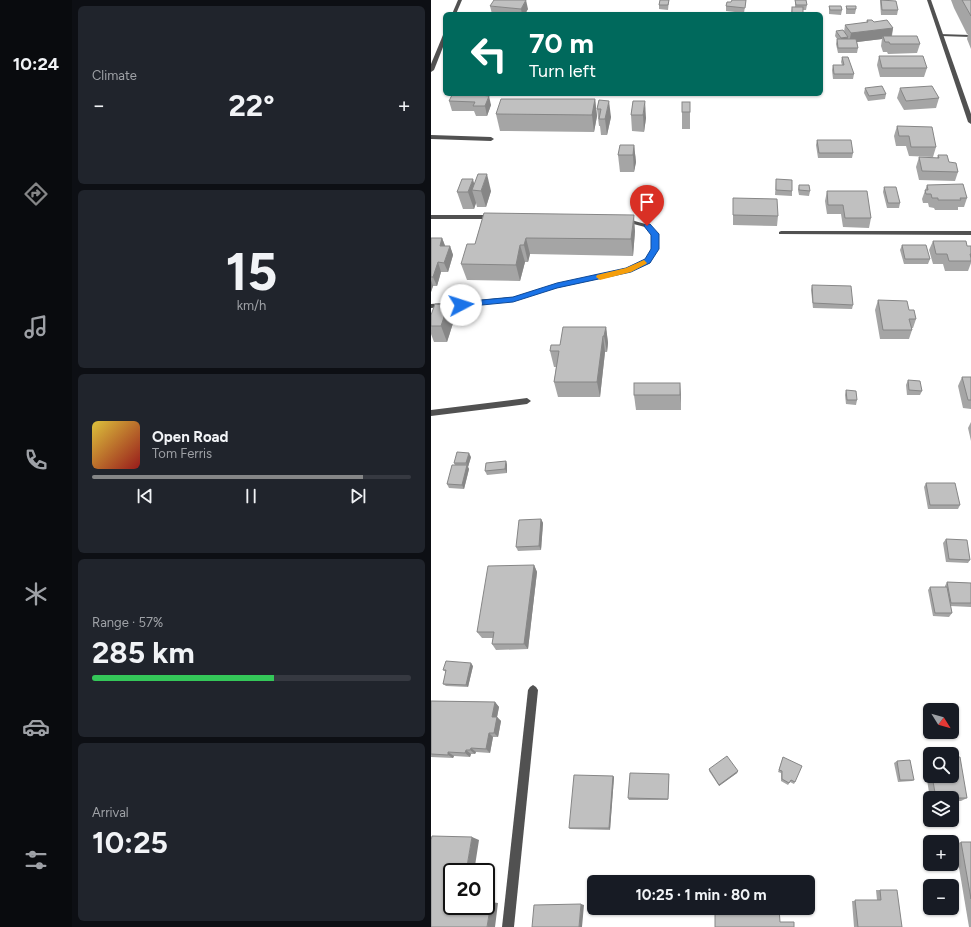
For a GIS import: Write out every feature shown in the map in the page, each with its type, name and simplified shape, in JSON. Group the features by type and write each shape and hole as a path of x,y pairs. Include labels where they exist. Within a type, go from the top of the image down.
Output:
{"street":[{"path":"455,12 460,0"},
{"path":"929,0 971,122"},
{"path":"941,35 971,36"},
{"path":"431,70 443,41"},
{"path":"431,137 491,139"},
{"path":"431,217 497,217"},
{"path":"431,306 513,299 557,286 628,270 647,261 655,249 655,234 647,226 629,220 614,219"},
{"path":"781,233 971,233"},
{"path":"431,413 527,401"},
{"path":"508,927 533,690"}],"building":[{"path":"494,0 526,0 521,9 490,6"},
{"path":"660,0 669,0 668,5 659,5"},
{"path":"732,0 746,0 745,8 726,6 727,2 731,2"},
{"path":"795,0 806,0 807,5 796,5"},
{"path":"881,0 896,1 898,10 882,10"},
{"path":"962,0 971,0 971,16"},
{"path":"829,6 841,6 842,10 830,10"},
{"path":"846,6 856,6 856,9 847,9"},
{"path":"792,7 803,7 803,12 792,12"},
{"path":"867,20 872,20 874,22 887,20 893,28 851,33 845,25 868,22"},
{"path":"843,30 848,37 841,38 836,31"},
{"path":"883,36 917,36 920,44 890,44 889,42 885,42"},
{"path":"837,39 856,39 858,48 838,48"},
{"path":"879,56 923,56 927,68 882,68"},
{"path":"842,57 848,57 854,74 834,74 833,65 844,65"},
{"path":"882,86 886,94 869,96 865,88"},
{"path":"932,86 939,98 906,101 900,88"},
{"path":"452,96 489,96 485,106 473,106 475,102 449,101"},
{"path":"501,99 595,99 592,115 496,114"},
{"path":"599,100 609,101 605,119 599,119 601,109 597,109"},
{"path":"633,101 645,101 643,115 631,115"},
{"path":"682,102 690,102 690,112 682,112"},
{"path":"897,126 932,127 936,147 911,147 909,136 899,136"},
{"path":"817,140 851,140 853,153 819,153"},
{"path":"620,145 634,145 633,155 618,155"},
{"path":"938,155 947,155 949,162 956,163 958,172 922,171 919,157 939,158"},
{"path":"478,174 487,174 481,191 472,190"},
{"path":"462,179 473,179 468,192 457,192"},
{"path":"776,179 792,180 792,191 776,190"},
{"path":"963,184 967,198 960,198 961,200 938,200 938,198 932,198 931,194 926,194 925,190 928,190 927,185"},
{"path":"799,185 809,185 810,191 799,190"},
{"path":"884,187 896,187 900,203 888,203"},
{"path":"827,191 867,191 871,218 845,218 843,205 828,205"},
{"path":"733,198 777,199 778,216 733,215"},
{"path":"484,213 634,215 631,239 526,238 524,245 520,245 516,265 461,264 467,244 475,244"},
{"path":"431,238 442,238 440,246 450,246 444,263 438,262 433,277 431,277"},
{"path":"933,241 966,241 967,246 971,246 971,261 949,261 947,254 936,254"},
{"path":"902,245 926,245 930,259 905,259"},
{"path":"812,285 851,286 853,305 813,303"},
{"path":"878,300 907,301 909,310 914,310 916,319 909,319 912,330 883,330"},
{"path":"435,304 448,305 441,326 431,326 431,315"},
{"path":"563,327 606,327 603,336 597,382 554,382 559,351 550,351 551,345 560,345"},
{"path":"962,377 971,377 971,400 968,400"},
{"path":"908,380 920,381 922,391 909,390"},
{"path":"634,383 680,383 680,395 634,395"},
{"path":"846,390 856,391 857,400 847,400"},
{"path":"457,452 469,453 466,463 454,463"},
{"path":"506,461 505,469 485,471 486,463"},
{"path":"452,465 467,465 462,485 447,484"},
{"path":"926,483 955,483 960,505 930,505"},
{"path":"541,519 539,546 516,547 519,520"},
{"path":"946,539 967,540 970,560 949,559"},
{"path":"534,565 524,644 492,644 494,632 477,632 488,566"},
{"path":"947,582 971,583 971,603 951,603"},
{"path":"930,587 947,587 952,613 935,613"},
{"path":"446,661 471,663 466,685 443,684 446,670 443,670"},
{"path":"431,701 495,702 492,717 497,717 494,733 489,733 486,749 471,748 470,750 466,750 465,753 448,752 448,755 431,754"},
{"path":"727,756 738,771 719,785 709,769"},
{"path":"783,757 802,766 795,782 791,780 789,783 782,779 782,771 779,770"},
{"path":"960,757 967,798 959,798 959,791 935,791 933,783 959,783"},
{"path":"910,760 914,780 900,780 897,761"},
{"path":"630,773 669,774 668,799 628,798"},
{"path":"574,775 613,776 609,828 569,828"},
{"path":"432,836 472,837 468,863 443,863 443,915 489,915 487,927 431,927"},
{"path":"961,842 971,842 971,899"},
{"path":"880,890 897,890 902,927 858,927 855,900 881,900"},
{"path":"581,904 579,927 532,927 534,905"},
{"path":"715,915 780,915 780,922 794,922 794,927 715,927"}],"slow traffic":[{"path":"600,277 628,270 644,263"}],"route":[{"path":"461,305 513,299 557,286 628,270 647,261 655,249 655,234 647,226"}]}
